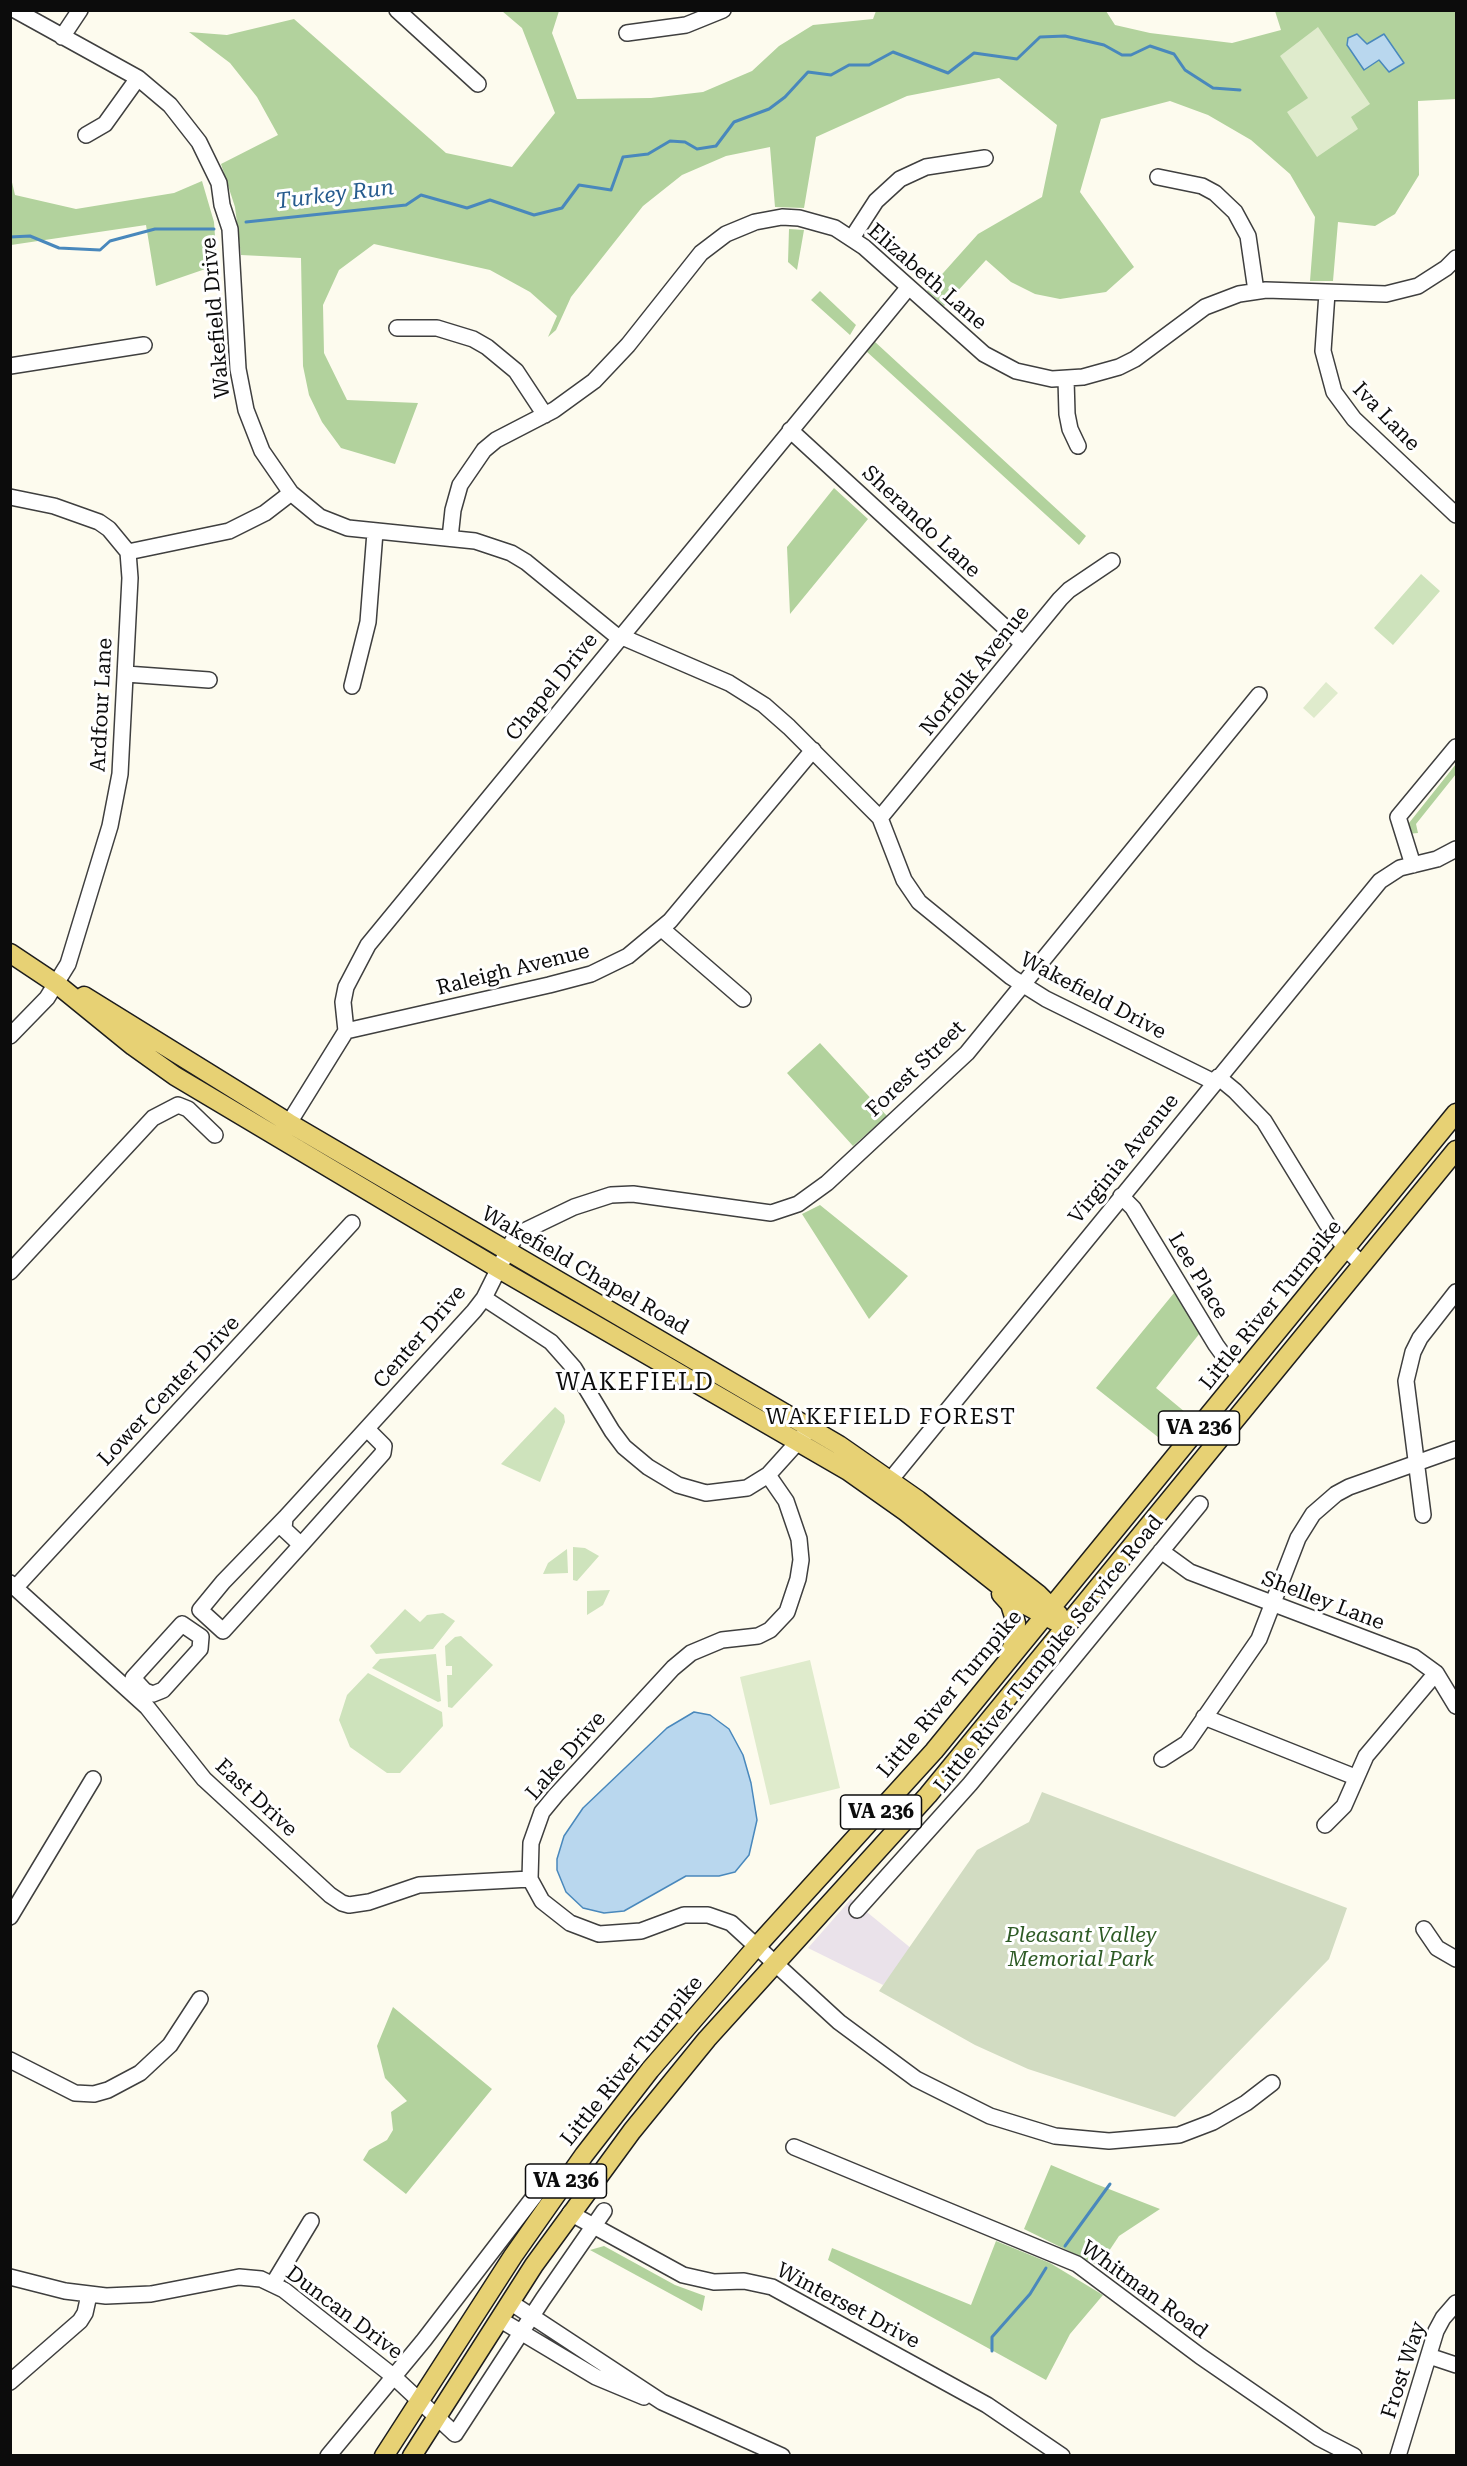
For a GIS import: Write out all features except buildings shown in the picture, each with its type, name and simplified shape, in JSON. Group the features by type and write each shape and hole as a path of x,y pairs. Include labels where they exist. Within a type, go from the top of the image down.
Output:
{"main road":[{"name":"Wakefield Chapel Road","path":"10,953 57,985 151,1060 507,1252 805,1435 885,1486 1067,1626"},
{"name":"Little River Turnpike","path":"384,2456 513,2256 591,2147 685,2028 934,1751 1456,1113"},
{"name":"Wakefield Chapel Road","path":"284,1131 499,1269 805,1435"},
{"name":"Little River Turnpike","path":"412,2456 510,2302 570,2214 663,2092 774,1964 928,1795 1456,1150"},
{"name":"Wakefield Chapel Road","path":"885,1486 977,1569 1020,1602 1048,1612"},
{"path":"977,1569 1010,1604 1014,1613 1015,1641 999,1673"}],"street":[{"name":"Wakefield Drive","path":"15,10 138,78 156,92 185,122 199,142 219,183 229,194 232,203 229,224 241,389 253,433 262,451 291,492 306,508 333,524 375,532 476,541 511,553 526,562 620,637 737,688 764,705 813,750 880,818 904,880 919,902 977,952 1046,999 1216,1079 1241,1096 1264,1121 1327,1224 1346,1249 1363,1264"},
{"path":"62,37 80,10"},
{"path":"397,10 478,84"},
{"path":"627,33 686,25 723,10"},
{"path":"86,135 105,124 138,78"},
{"path":"852,238 876,201 900,179 926,167 985,158"},
{"path":"1158,177 1202,186 1215,193 1235,212 1248,236 1256,291"},
{"name":"Elizabeth Lane","path":"450,538 455,500 474,461 496,440 545,415 575,396 606,369 701,254 726,234 755,222 782,217 819,222 852,238 967,341 998,363 1035,376 1066,379 1102,374 1119,368 1136,359 1205,307 1239,294 1256,291 1369,296 1402,291 1432,278 1456,258"},
{"name":"Chapel Drive","path":"346,1031 344,1002 346,987 368,945 908,288"},
{"name":"Iva Lane","path":"1327,293 1323,351 1334,392 1354,419 1456,515"},
{"path":"398,328 437,328 473,339 488,347 516,371 545,415"},
{"path":"10,366 144,345"},
{"path":"1066,379 1067,414 1070,429 1078,446"},
{"name":"Sherando Lane","path":"790,430 1023,644"},
{"path":"10,497 88,516 109,529 128,552 229,531 265,513 291,492"},
{"path":"352,686 368,622 375,532"},
{"name":"Ardfour Lane","path":"10,1036 21,1027 57,985 68,964 117,799 126,674 130,578 128,552"},
{"name":"Norfolk Avenue","path":"880,818 1070,590 1112,561"},
{"path":"126,674 209,680"},
{"name":"Forest Street","path":"499,1269 520,1233 574,1207 611,1195 633,1194 761,1213 786,1209 798,1204 827,1183 952,1068 1023,985 1259,694"},
{"path":"1413,865 1398,817 1456,747"},
{"name":"Raleigh Avenue","path":"346,1031 591,974 628,956 662,929 813,750"},
{"name":"Virginia Avenue","path":"885,1486 1380,881 1400,868 1455,854"},
{"path":"662,929 743,999"},
{"path":"284,1131 346,1031"},
{"path":"10,1272 153,1118 178,1105 188,1109 215,1136"},
{"name":"Lee Place","path":"1121,1196 1133,1208 1216,1345 1240,1378"},
{"name":"Lower Center Drive","path":"13,1585 352,1223"},
{"name":"Center Drive","path":"367,1429 384,1446 383,1453 223,1631 200,1610 223,1582 367,1429 484,1298 499,1269"},
{"path":"1423,1515 1406,1397 1409,1367 1420,1338 1456,1292"},
{"path":"484,1298 551,1342 579,1375 624,1447 663,1477 692,1490 719,1494 747,1488 768,1475 805,1435"},
{"path":"1162,1759 1187,1743 1259,1639 1298,1538 1309,1520 1323,1504 1349,1487 1456,1449"},
{"name":"Lake Drive","path":"530,1879 531,1843 542,1812 673,1668 691,1653 707,1646 722,1641 758,1636 770,1630 787,1612 798,1579 801,1560 800,1539 786,1502 768,1475"},
{"name":"Little River Turnpike Service Road","path":"857,1910 970,1784 1200,1504"},
{"path":"285,1518 284,1529 301,1545"},
{"name":"Shelley Lane","path":"1161,1551 1190,1572 1414,1658 1436,1673 1456,1706"},
{"name":"East Drive","path":"13,1585 150,1700 204,1779 330,1895 342,1903 349,1905 369,1902 419,1885 530,1879"},
{"path":"129,1682 182,1624 192,1628 201,1637 200,1648 163,1690 150,1700"},
{"name":"Wakefield Chapel Road","path":"1067,1626 1087,1642"},
{"path":"1325,1825 1344,1806 1366,1756 1436,1673"},
{"path":"1204,1717 1355,1777"},
{"path":"10,1917 93,1779"},
{"path":"530,1879 535,1890 549,1908 570,1923 599,1934 628,1933 684,1915 696,1914 731,1923 774,1964 873,2049 932,2088 990,2116 1055,2136 1109,2140 1179,2135 1213,2122 1246,2103 1272,2083"},
{"path":"1424,1929 1437,1948 1456,1959"},
{"path":"10,2060 75,2092 94,2094 108,2090 140,2073 170,2045 200,1999"},
{"name":"Whitman Road","path":"794,2147 1077,2264 1200,2356 1319,2438 1354,2456"},
{"path":"328,2456 537,2194"},
{"path":"521,2332 604,2211"},
{"name":"Winterset Drive","path":"570,2214 683,2275 714,2282 744,2281 772,2287 987,2405 1062,2456"},
{"path":"273,2284 312,2221"},
{"name":"Duncan Drive","path":"10,2277 88,2295 151,2294 239,2277 273,2284 393,2376 455,2434 521,2332"},
{"path":"10,2382 80,2321 88,2303 88,2295"},
{"path":"510,2302 662,2402"},
{"name":"Frost Way","path":"1398,2456 1443,2319 1456,2303"},
{"path":"499,2319 614,2386 662,2402 782,2456"},
{"path":"1429,2356 1456,2365"}],"shaded area":[{"path":"851,1899 912,1949 883,1985 808,1948"}],"green space":[{"path":"502,11 559,11 552,33 577,99 651,98 703,92 752,71 779,46 813,25 873,19 876,11 1106,11 1115,25 1150,33 1232,43 1281,30 1275,11 1456,11 1456,99 1418,101 1419,175 1395,214 1375,226 1338,222 1333,281 1310,281 1315,217 1290,174 1251,140 1208,115 1170,101 1101,119 1080,192 1134,267 1106,292 1060,299 1035,294 1011,282 986,260 944,306 927,291 978,234 1042,197 1057,125 999,78 907,96 816,137 804,208 775,207 770,147 726,156 682,175 643,206 571,297 556,330 548,337 557,316 530,292 490,270 374,244 339,270 323,305 324,353 347,400 418,403 395,464 341,448 322,422 309,395 303,366 301,258 241,255 235,207 221,164 278,135 257,97 230,63 189,32 227,35 294,19 446,153 512,167 555,113 522,28"},
{"path":"1318,27 1370,104 1351,117 1358,129 1317,157 1287,112 1308,98 1280,56"},
{"path":"11,178 15,195 76,209 174,193 202,181 214,222 217,265 156,286 146,225 11,245"},
{"path":"789,229 804,230 797,270 788,262"},
{"path":"820,291 856,325 850,335 811,300"},
{"path":"874,341 1086,536 1079,545 866,351"},
{"path":"834,488 868,519 790,614 787,547"},
{"path":"1421,574 1440,591 1393,645 1374,628"},
{"path":"1326,682 1338,693 1314,718 1303,708"},
{"path":"1456,764 1456,774 1416,824 1418,833 1406,834 1397,838"},
{"path":"820,1043 887,1116 853,1146 787,1073"},
{"path":"820,1205 908,1276 869,1319 802,1214"},
{"path":"1174,1293 1200,1333 1156,1388 1191,1417 1168,1445 1096,1388"},
{"path":"555,1407 564,1415 565,1422 540,1482 501,1464"},
{"path":"573,1547 585,1548 599,1556 577,1581 573,1580"},
{"path":"567,1549 568,1573 543,1574 548,1563"},
{"path":"610,1590 603,1605 587,1615 587,1591"},
{"path":"405,1609 420,1622 427,1615 443,1613 455,1621 433,1649 376,1654 370,1646"},
{"path":"461,1636 493,1665 452,1708 448,1707 447,1675 452,1675 452,1666 446,1666 445,1646 455,1637"},
{"path":"436,1654 441,1701 438,1702 372,1668 380,1659"},
{"path":"810,1660 840,1788 770,1805 740,1677"},
{"path":"368,1673 442,1712 443,1726 400,1773 387,1773 350,1747 339,1720 347,1695"},
{"name":"Pleasant Valley Memorial Park","path":"1042,1792 1347,1908 1329,1959 1175,2117 1028,2069 975,2045 879,1991 977,1850 1029,1822"},
{"path":"393,2007 492,2089 406,2194 363,2160 369,2150 387,2140 393,2130 391,2112 407,2101 385,2078 377,2046"},
{"path":"1051,2165 1160,2209 1119,2236 1099,2266 1024,2229"},
{"path":"996,2241 1050,2263 1103,2295 1070,2334 1046,2380 828,2260 832,2248 971,2305"},
{"path":"604,2246 675,2285 705,2296 702,2311 590,2250"}],"water":[{"path":"1357,34 1367,44 1384,34 1404,63 1389,72 1379,60 1364,70 1347,45 1348,38"},
{"path":"694,1712 710,1715 729,1729 743,1755 751,1783 757,1820 749,1855 735,1872 719,1876 686,1876 624,1911 604,1913 583,1908 566,1892 557,1870 557,1859 564,1836 583,1808 667,1728"}],"waterway":[{"name":"Turkey Run","path":"246,222 406,205 421,195 467,208 490,200 534,215 562,208 579,185 611,190 623,157 648,154 670,141 685,142 697,149 716,146 734,122 769,109 785,97 808,72 831,75 849,65 869,65 893,52 948,73 974,53 1017,59 1040,37 1065,36 1104,45 1122,55 1131,55 1150,46 1174,54 1185,70 1213,88 1240,90"},
{"name":"Turkey Run","path":"10,237 30,236 59,248 100,250 110,241 155,229 214,229"},
{"path":"1065,2246 1110,2184"},
{"path":"992,2351 992,2337 1030,2294 1046,2268"}],"district":[{"name":"WAKEFIELD","path":"635,1383"},
{"name":"WAKEFIELD FOREST","path":"891,1418"}]}
